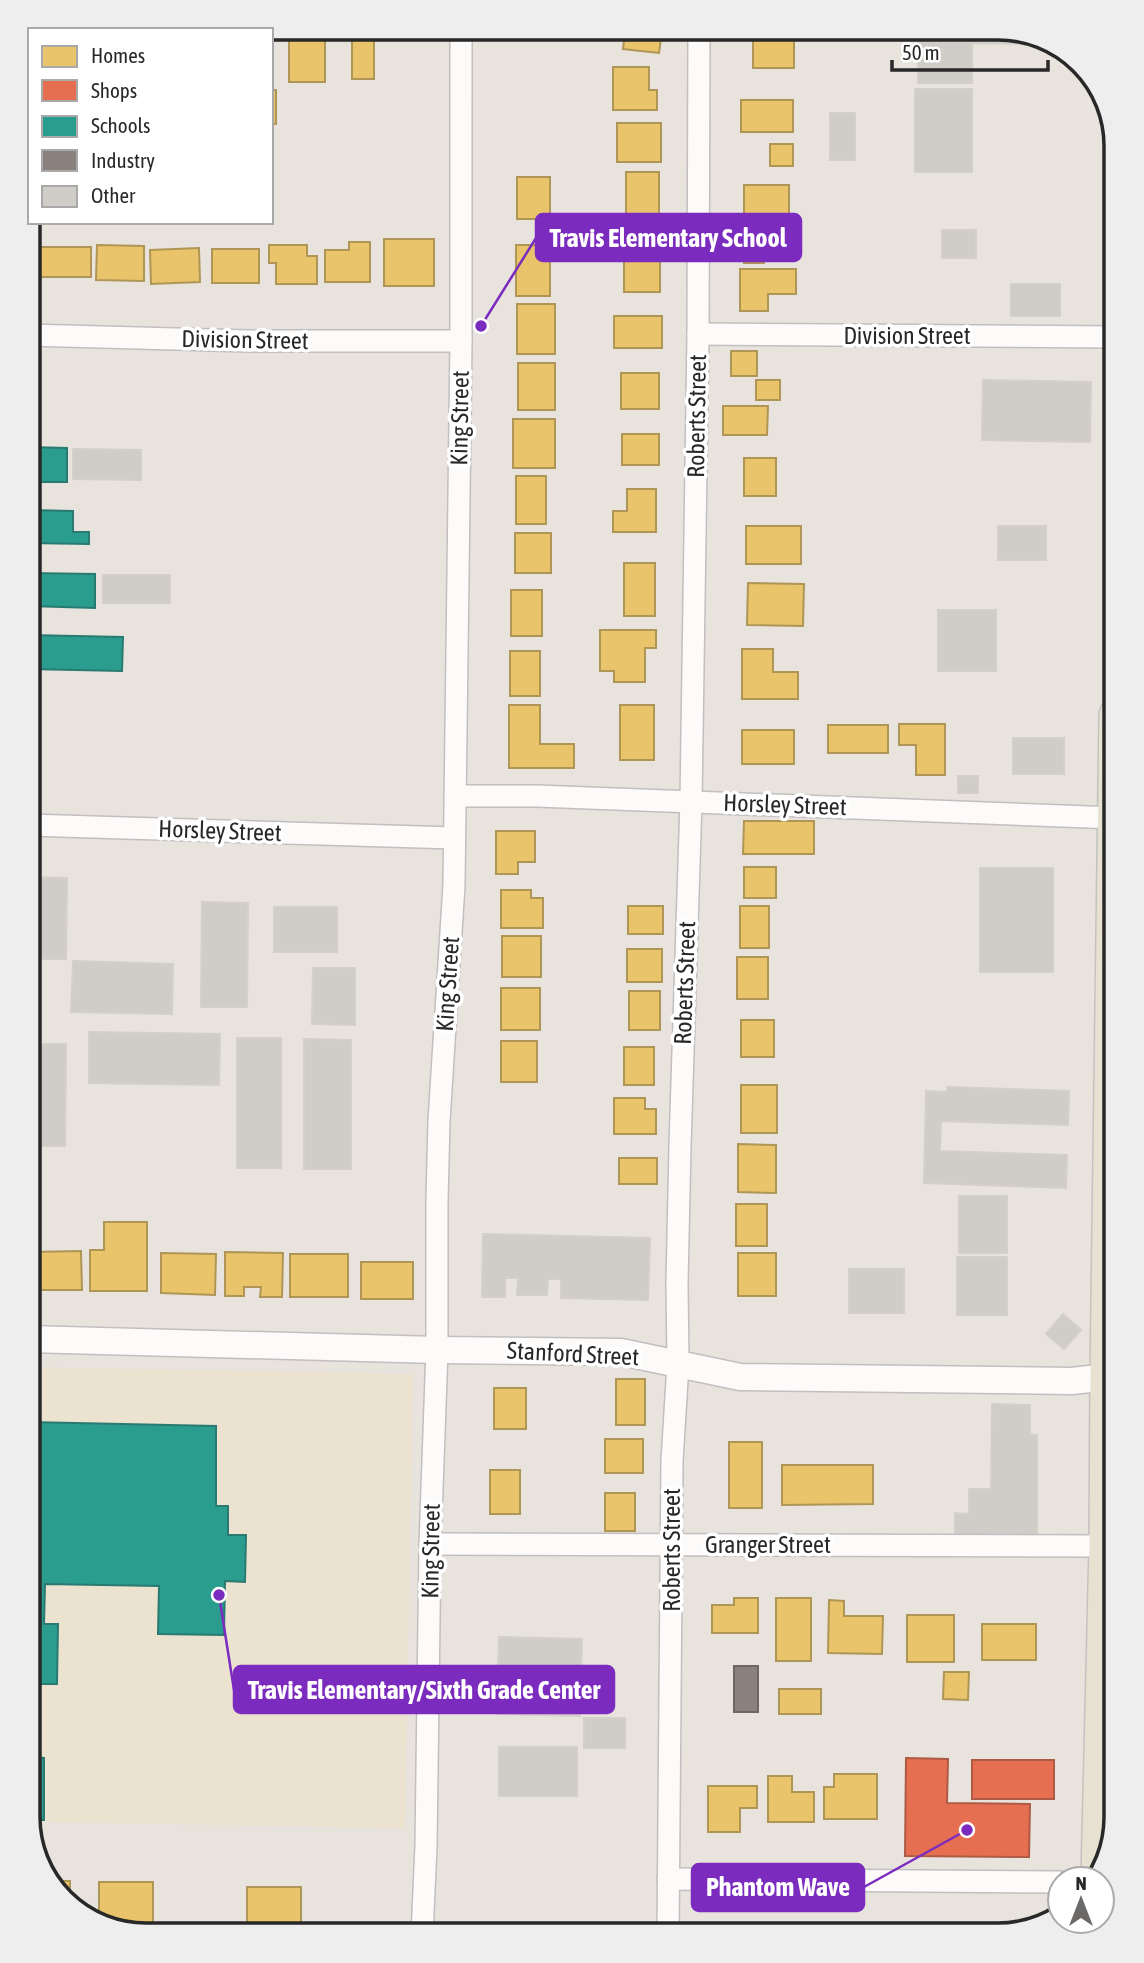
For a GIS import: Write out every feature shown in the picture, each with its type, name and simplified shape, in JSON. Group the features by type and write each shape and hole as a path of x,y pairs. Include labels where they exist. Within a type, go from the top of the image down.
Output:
{"main road":[{"path":"1099,1848 1104,1629"}],"street":[{"name":"King Street","path":"423,1923 430,1544 437,1350 439,1121 454,885 461,341 461,40"},
{"name":"Roberts Street","path":"668,1923 673,1461 678,1364 677,1283 691,802 698,334 699,40"},
{"name":"Division Street","path":"698,334 1104,337"},
{"name":"Division Street","path":"40,335 250,341 461,341"},
{"name":"Horsley Street","path":"455,796 537,796 1104,818"},
{"name":"Horsley Street","path":"40,825 454,838"},
{"name":"Stanford Street","path":"40,1339 621,1352 740,1377 1072,1381 1104,1377"},
{"name":"Granger Street","path":"430,1544 1104,1546"},
{"path":"668,1879 1046,1882"}],"shaded area":[{"path":"40,1367 413,1374 405,1828 40,1822"}],"building: Homes":[{"path":"289,40 325,40 325,82 289,82"},
{"path":"352,40 374,40 374,79 352,79"},
{"path":"624,40 661,40 659,53 623,49"},
{"path":"753,40 794,40 794,68 753,68"},
{"path":"613,67 649,67 649,90 657,90 657,110 613,110"},
{"path":"273,90 276,90 276,124 273,124"},
{"path":"741,100 793,100 793,132 741,132"},
{"path":"617,123 661,123 661,162 617,162"},
{"path":"770,144 793,144 793,166 770,166"},
{"path":"626,172 659,172 659,233 626,233"},
{"path":"517,177 550,177 550,219 517,219"},
{"path":"744,185 789,185 789,220 776,220 776,235 744,235"},
{"path":"384,239 434,239 434,286 384,286"},
{"path":"349,242 370,242 370,282 325,282 325,250 349,250"},
{"path":"97,245 144,246 144,281 96,280"},
{"path":"269,245 307,245 307,256 317,256 317,284 276,284 276,263 269,263"},
{"path":"516,245 550,245 550,296 516,296"},
{"path":"744,245 764,245 764,263 744,263"},
{"path":"40,247 91,247 91,277 40,277"},
{"path":"199,248 200,282 151,284 150,250"},
{"path":"212,249 259,249 259,283 212,283"},
{"path":"624,256 660,256 660,292 624,292"},
{"path":"740,269 796,269 796,294 768,294 768,311 740,311"},
{"path":"517,304 555,304 555,354 517,354"},
{"path":"614,316 662,316 662,348 614,348"},
{"path":"731,351 757,351 757,376 731,376"},
{"path":"518,363 555,363 555,410 518,410"},
{"path":"621,373 659,373 659,409 621,409"},
{"path":"756,380 780,380 780,400 756,400"},
{"path":"723,406 768,406 767,435 723,435"},
{"path":"513,419 555,419 555,468 513,468"},
{"path":"622,434 659,434 659,465 622,465"},
{"path":"744,458 776,458 776,496 744,496"},
{"path":"516,476 546,476 546,524 516,524"},
{"path":"627,489 656,489 656,532 613,532 613,511 627,511"},
{"path":"746,526 801,526 801,564 746,564"},
{"path":"515,533 551,533 551,573 515,573"},
{"path":"624,563 655,563 655,616 624,616"},
{"path":"748,583 804,584 803,626 747,625"},
{"path":"511,590 542,590 542,636 511,636"},
{"path":"600,630 656,630 656,648 645,648 645,682 614,682 614,671 600,671"},
{"path":"742,649 773,649 773,672 798,672 798,699 742,699"},
{"path":"510,651 540,651 540,696 510,696"},
{"path":"509,705 540,705 540,744 574,744 574,768 509,768"},
{"path":"620,705 654,705 654,760 620,760"},
{"path":"899,724 945,724 945,775 916,775 916,745 899,745"},
{"path":"828,725 888,725 888,753 828,753"},
{"path":"742,730 794,730 794,764 742,764"},
{"path":"744,821 814,821 814,854 743,854"},
{"path":"496,831 535,831 535,862 518,862 518,874 496,874"},
{"path":"744,867 776,867 776,898 744,898"},
{"path":"501,890 531,890 531,898 543,898 543,928 501,928"},
{"path":"628,906 663,906 663,934 628,934"},
{"path":"740,906 769,906 769,948 740,948"},
{"path":"502,936 541,936 541,977 502,977"},
{"path":"627,949 662,949 662,982 627,982"},
{"path":"737,957 768,957 768,999 737,999"},
{"path":"501,988 540,988 540,1030 501,1030"},
{"path":"629,991 660,991 660,1030 629,1030"},
{"path":"741,1020 774,1020 774,1057 741,1057"},
{"path":"501,1041 537,1041 537,1082 501,1082"},
{"path":"624,1047 654,1047 654,1085 624,1085"},
{"path":"741,1085 777,1085 777,1133 741,1133"},
{"path":"614,1098 645,1098 645,1109 656,1109 656,1134 614,1134"},
{"path":"738,1144 776,1145 776,1193 738,1192"},
{"path":"619,1158 657,1158 657,1184 619,1184"},
{"path":"736,1204 767,1204 767,1246 736,1246"},
{"path":"104,1222 147,1222 147,1291 90,1291 90,1250 104,1250"},
{"path":"81,1251 82,1290 40,1290 40,1252"},
{"path":"225,1252 283,1253 282,1297 260,1297 261,1287 244,1287 244,1296 225,1296"},
{"path":"161,1253 216,1254 215,1295 161,1293"},
{"path":"738,1253 776,1253 776,1296 738,1296"},
{"path":"290,1254 348,1254 348,1297 290,1297"},
{"path":"361,1262 413,1262 413,1299 361,1299"},
{"path":"616,1379 645,1379 645,1425 616,1425"},
{"path":"494,1388 526,1388 526,1429 494,1429"},
{"path":"605,1439 643,1439 643,1473 605,1473"},
{"path":"729,1442 762,1442 762,1508 729,1508"},
{"path":"782,1465 873,1465 873,1504 782,1505"},
{"path":"490,1470 520,1470 520,1514 490,1514"},
{"path":"605,1493 635,1493 635,1531 605,1531"},
{"path":"734,1598 758,1598 758,1633 712,1633 712,1605 734,1605"},
{"path":"776,1598 811,1598 811,1661 776,1661"},
{"path":"829,1600 844,1601 844,1616 883,1616 882,1654 828,1653"},
{"path":"907,1615 954,1615 954,1662 907,1662"},
{"path":"982,1624 1036,1624 1036,1660 982,1660"},
{"path":"944,1672 969,1672 968,1700 943,1699"},
{"path":"779,1689 821,1689 821,1714 779,1714"},
{"path":"834,1774 877,1774 877,1819 824,1819 824,1787 834,1787"},
{"path":"768,1776 792,1776 792,1792 814,1792 814,1822 768,1822"},
{"path":"708,1786 757,1786 757,1808 740,1808 740,1832 708,1832"},
{"path":"62,1881 70,1881 70,1890"},
{"path":"99,1882 153,1882 153,1923 126,1921 99,1911"},
{"path":"247,1887 301,1887 301,1923 247,1923"}],"building: Shops":[{"path":"906,1758 948,1759 947,1803 1030,1804 1029,1857 905,1856"},
{"path":"972,1760 1054,1760 1054,1799 972,1799"}],"building: Schools":[{"path":"40,447 67,448 67,482 40,482"},
{"path":"40,510 73,511 73,532 89,532 89,544 40,543"},
{"path":"40,573 95,574 95,608 40,606"},
{"path":"40,635 123,637 122,671 40,669"},
{"path":"40,1422 216,1426 216,1506 228,1506 228,1535 246,1535 245,1582 225,1581 224,1635 158,1634 159,1586 45,1584 44,1624 58,1624 57,1684 40,1684"},
{"path":"40,1758 44,1758 44,1820 40,1820 40,1816"}],"building: Industry":[{"path":"734,1666 758,1666 758,1712 734,1712"}],"building: Other":[{"path":"918,40 1004,40 1024,44 972,43 972,83 918,83"},
{"path":"915,89 972,89 972,172 915,172"},
{"path":"830,113 855,113 855,160 830,160"},
{"path":"942,230 976,230 976,258 942,258"},
{"path":"1011,284 1060,284 1060,316 1011,316"},
{"path":"983,380 1091,382 1090,442 982,440"},
{"path":"73,449 141,450 141,480 73,479"},
{"path":"998,526 1046,526 1046,560 998,560"},
{"path":"103,575 170,575 170,603 103,603"},
{"path":"938,610 996,610 996,671 938,671"},
{"path":"1013,738 1064,738 1064,774 1013,774"},
{"path":"958,776 978,776 978,793 958,793"},
{"path":"980,868 1053,868 1053,972 980,972"},
{"path":"40,877 67,878 66,959 40,959"},
{"path":"202,902 248,903 247,1007 201,1007"},
{"path":"274,907 337,907 337,952 274,952"},
{"path":"73,961 173,964 172,1014 71,1012"},
{"path":"313,968 355,968 355,1025 312,1024"},
{"path":"89,1032 220,1034 219,1085 89,1083"},
{"path":"237,1038 281,1038 281,1168 237,1168"},
{"path":"304,1039 351,1040 351,1169 304,1169"},
{"path":"40,1044 66,1044 65,1146 40,1146"},
{"path":"947,1087 1069,1091 1068,1125 941,1121 940,1151 1067,1155 1066,1188 924,1183 926,1091 947,1092"},
{"path":"959,1196 1007,1196 1007,1253 959,1253"},
{"path":"483,1234 650,1238 648,1300 561,1298 561,1279 548,1279 547,1295 517,1295 518,1278 505,1278 505,1297 482,1297"},
{"path":"957,1257 1007,1257 1007,1315 957,1315"},
{"path":"849,1269 904,1269 904,1313 849,1313"},
{"path":"1063,1314 1081,1330 1064,1349 1046,1334"},
{"path":"992,1404 1030,1405 1030,1435 1037,1435 1037,1541 955,1541 955,1513 969,1514 969,1489 991,1489"},
{"path":"499,1637 582,1639 580,1716 497,1714"},
{"path":"584,1718 625,1718 625,1748 584,1748"},
{"path":"499,1747 577,1747 577,1796 499,1796"}],"place":[{"name":"Travis Elementary School","path":"481,326"},
{"name":"Travis Elementary/Sixth Grade Center","path":"219,1595"},
{"name":"Phantom Wave","path":"967,1830"}]}
